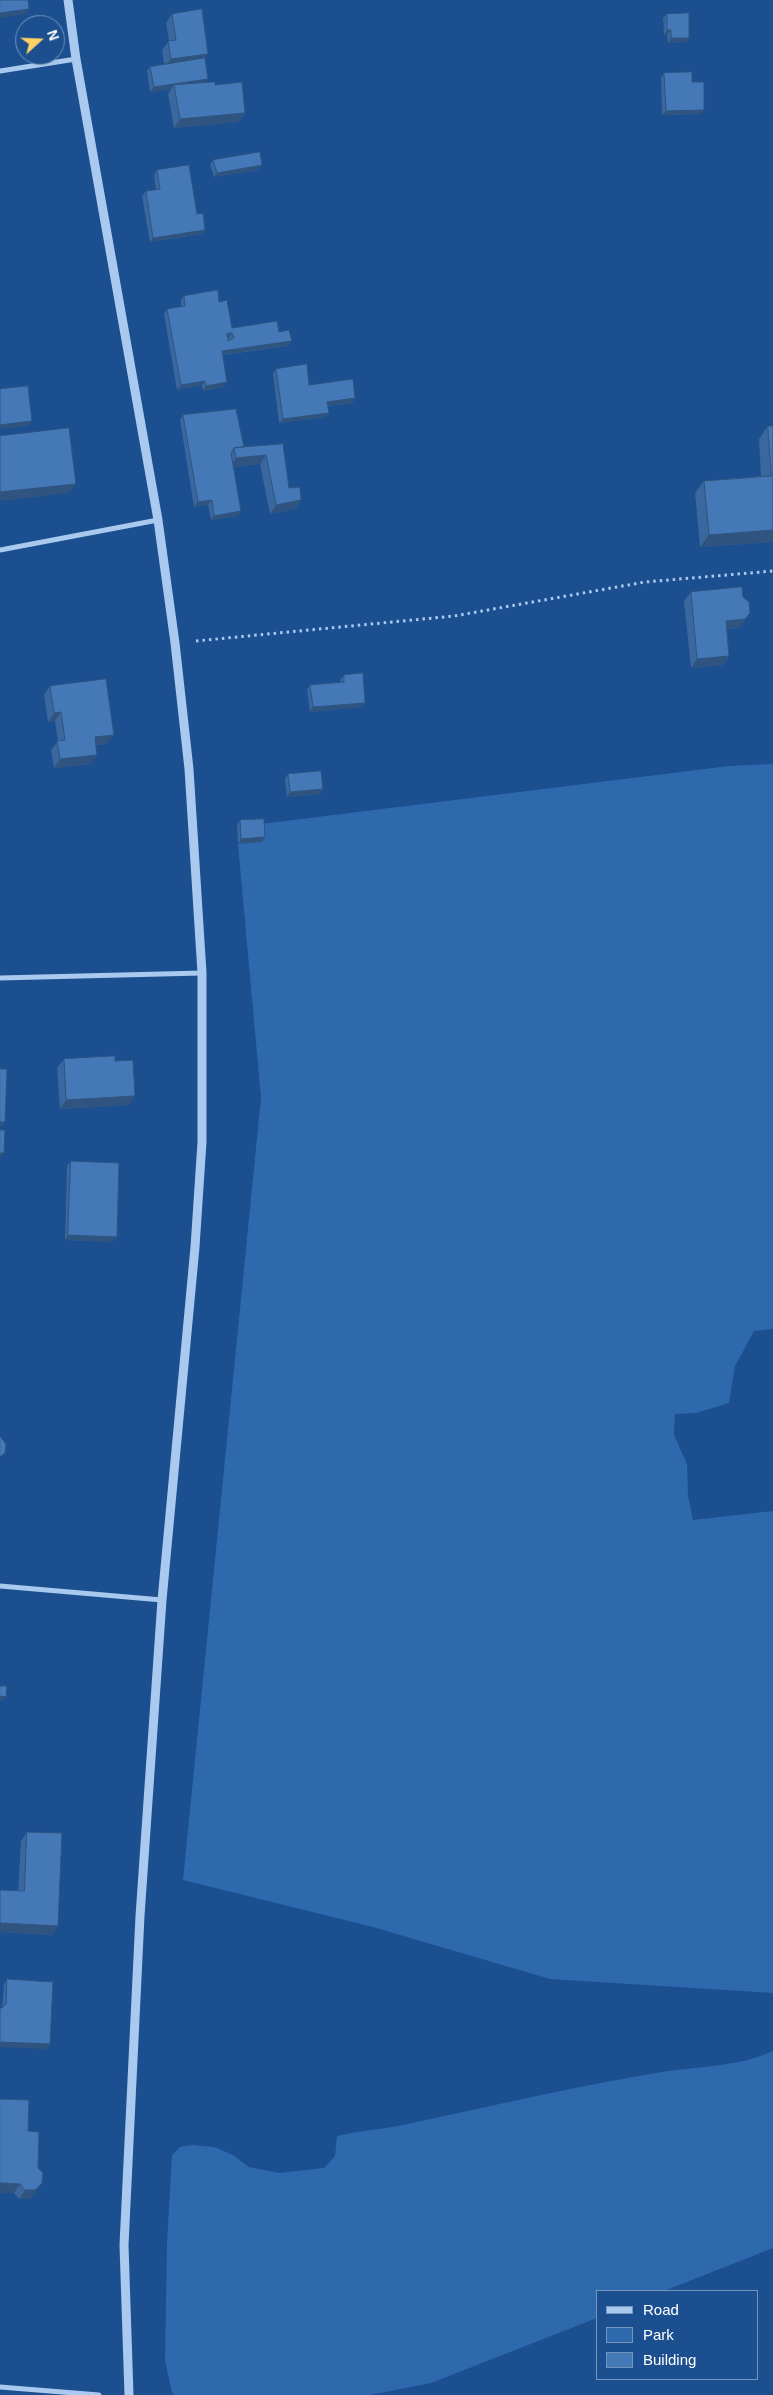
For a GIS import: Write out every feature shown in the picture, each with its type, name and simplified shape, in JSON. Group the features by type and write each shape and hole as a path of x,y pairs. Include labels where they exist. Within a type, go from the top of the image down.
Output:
{"street":[{"path":"68,0 76,59 158,520 175,643 189,769 202,973 202,1142 195,1247 162,1600 140,1916 124,2245 128,2395"},
{"path":"0,71 76,59"},
{"path":"0,550 158,520"},
{"path":"0,978 202,973"},
{"path":"0,1586 162,1600"},
{"path":"0,2387 99,2395"}],"path":[{"path":"175,643 454,616 645,582 773,571"}],"green space":[{"path":"773,764 773,1329 754,1331 735,1366 729,1403 696,1413 675,1414 674,1435 687,1464 688,1496 693,1520 773,1511 773,1993 550,1979 373,1927 183,1880 261,1098 238,844 262,841 261,824 729,766"},
{"path":"773,2051 773,2248 667,2290 596,2290 596,2318 431,2383 370,2395 175,2395 172,2393 165,2360 167,2243 172,2155 180,2147 192,2145 214,2147 233,2155 249,2167 279,2173 324,2168 335,2156 337,2136 403,2125 631,2077 733,2063"}],"building":[{"path":"0,0 28,0 29,9 0,13"},
{"path":"202,9 208,54 171,59 168,41 176,40 172,14"},
{"path":"689,13 689,38 671,38 671,30 667,30 667,14"},
{"path":"205,58 208,79 154,87 150,67"},
{"path":"692,72 692,82 704,82 704,110 666,111 664,73"},
{"path":"215,82 215,85 242,82 245,113 180,119 174,85"},
{"path":"260,152 262,165 217,173 213,160"},
{"path":"189,165 197,214 203,213 205,230 153,238 146,191 160,189 157,170"},
{"path":"218,290 219,302 227,300 232,328 277,321 279,332 289,330 292,341 222,351 227,382 206,386 205,381 181,385 167,309 185,306 184,296","holes":["232,333 234,338 228,341 227,334"]},
{"path":"307,364 309,385 353,379 355,398 327,402 329,413 283,419 276,369"},
{"path":"28,386 32,421 0,425 0,389"},
{"path":"236,409 244,447 234,448 231,453 241,511 214,516 212,500 198,502 183,415"},
{"path":"768,426 773,426 773,530 709,535 704,481 771,476"},
{"path":"69,428 76,484 0,492 0,436"},
{"path":"283,444 289,488 300,487 301,500 276,505 266,455 236,458 234,448"},
{"path":"742,587 743,597 749,602 750,613 745,619 726,621 729,656 697,659 691,592"},
{"path":"363,673 365,703 313,707 310,685 344,682 344,675"},
{"path":"106,679 114,735 95,737 97,755 60,759 57,741 65,740 61,712 54,713 50,686"},
{"path":"321,771 323,789 290,792 288,774"},
{"path":"264,819 265,837 241,839 240,820"},
{"path":"115,1056 115,1061 133,1060 135,1096 66,1100 64,1059"},
{"path":"0,1069 7,1069 5,1122 0,1122"},
{"path":"0,1130 5,1130 4,1153 0,1153"},
{"path":"71,1161 119,1163 117,1237 68,1235"},
{"path":"0,1436 6,1444 5,1453 0,1457"},
{"path":"0,1686 7,1686 6,1697 0,1696"},
{"path":"27,1832 62,1833 58,1926 0,1923 0,1890 24,1891"},
{"path":"7,1979 53,1982 50,2044 0,2042 0,2008 6,2004"},
{"path":"0,2099 29,2100 28,2131 39,2132 38,2168 43,2173 42,2183 35,2190 25,2190 20,2184 0,2183"}]}
